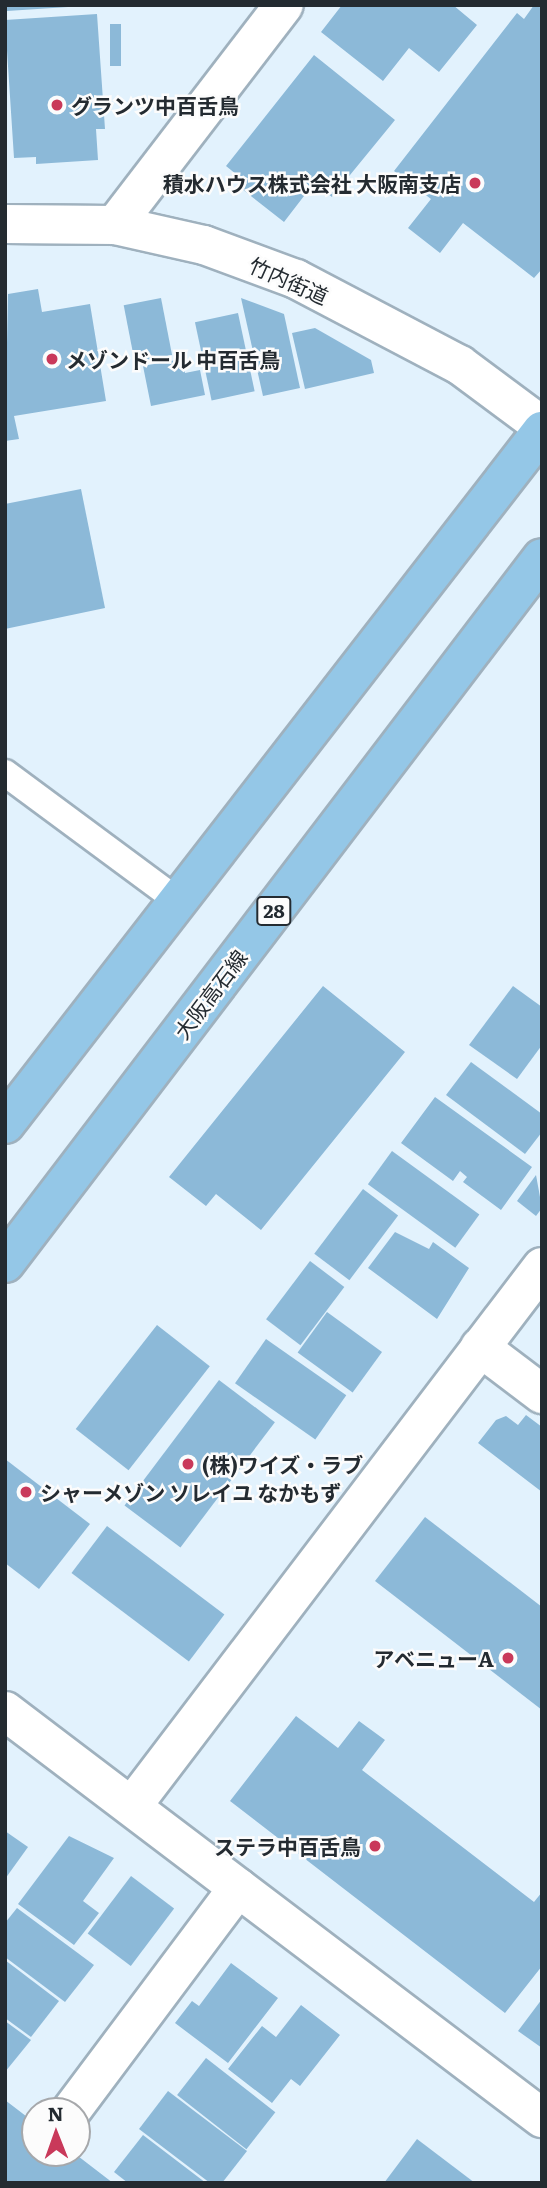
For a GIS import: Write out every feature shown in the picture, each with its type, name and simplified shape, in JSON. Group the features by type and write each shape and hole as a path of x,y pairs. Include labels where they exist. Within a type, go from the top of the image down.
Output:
{"main road":[{"path":"5,1124 175,900 542,431"},
{"name":"大阪高石線","path":"5,1263 542,558"}],"street":[{"path":"115,225 284,5"},
{"name":"竹内街道","path":"5,225 115,225 204,245 296,279 460,365 542,426"},
{"path":"132,1806 542,1267"},
{"path":"480,1348 542,1394"},
{"path":"5,1711 542,2118"},
{"path":"81,2097 238,1888"}],"lane":[{"path":"5,773 175,900"}],"building":[{"path":"6,5 68,5 68,7 7,11"},
{"path":"342,5 453,5 477,25 439,72 409,48 383,81 321,32"},
{"path":"534,5 542,8 542,269 534,278 463,223 440,253 408,228 431,199 394,171 517,13 524,19"},
{"name":"グランツ中百舌鳥","path":"97,14 105,129 96,129 98,160 36,164 36,157 14,158 5,20"},
{"path":"110,24 121,24 121,66 110,66"},
{"path":"314,55 395,120 332,197 314,183 284,222 242,189 247,183 226,166"},
{"name":"メゾンドール 中百舌鳥","path":"38,289 42,312 90,304 106,401 14,416 19,439 5,441 8,294"},
{"path":"161,298 172,355 135,362 124,305"},
{"path":"241,298 284,314 300,388 263,396"},
{"path":"238,313 255,391 212,400 195,322"},
{"path":"315,328 371,360 374,373 305,389 292,333"},
{"path":"182,359 185,373 200,370 205,395 151,406 143,366"},
{"path":"81,489 105,608 5,629 5,504"},
{"path":"323,986 405,1052 261,1230 216,1194 206,1206 169,1177"},
{"path":"513,986 542,1007 542,1045 517,1079 469,1045"},
{"path":"471,1062 542,1114 542,1132 525,1154 446,1095"},
{"path":"435,1097 532,1167 501,1210 463,1182 467,1177 460,1171 453,1181 401,1143"},
{"path":"392,1151 479,1214 455,1248 368,1184"},
{"path":"536,1175 542,1208 536,1216 517,1201"},
{"path":"363,1189 398,1215 349,1280 314,1254"},
{"path":"395,1232 429,1249 433,1242 469,1268 437,1319 368,1268"},
{"path":"310,1261 344,1287 300,1345 266,1319"},
{"path":"327,1312 382,1352 353,1392 298,1352"},
{"path":"157,1325 210,1366 129,1470 76,1429"},
{"path":"266,1339 346,1395 315,1439 235,1383"},
{"path":"219,1380 275,1422 180,1548 125,1505"},
{"path":"526,1415 542,1427 542,1492 478,1443 496,1420 506,1416 518,1425"},
{"name":"シャーメゾン ソレイユ なかもず","path":"5,1459 90,1524 39,1589 5,1563"},
{"name":"アベニューA","path":"425,1517 542,1607 542,1710 375,1581"},
{"path":"107,1526 224,1614 189,1662 71,1573"},
{"name":"ステラ中百舌鳥","path":"296,1716 338,1748 359,1721 385,1740 362,1770 534,1902 542,1892 542,1966 505,2013 230,1801"},
{"path":"5,1831 28,1847 5,1879"},
{"path":"69,1836 114,1858 83,1901 99,1913 74,1945 18,1904"},
{"path":"131,1876 174,1908 131,1966 88,1934"},
{"path":"17,1908 94,1965 65,2002 5,1957 5,1923"},
{"path":"5,1960 59,2001 31,2037 5,2018"},
{"path":"231,1963 278,1998 228,2063 175,2023 192,2001 199,2006"},
{"path":"542,1999 542,2048 518,2031"},
{"path":"301,2005 340,2035 300,2086 291,2079 272,2103 228,2069 262,2026 276,2037"},
{"path":"5,2021 31,2040 5,2072"},
{"path":"206,2058 275,2112 246,2149 177,2095"},
{"path":"168,2091 247,2151 222,2183 210,2183 139,2129"},
{"path":"5,2100 21,2112 21,2167 91,2166 113,2183 5,2183"},
{"path":"143,2135 206,2183 128,2183 114,2172"},
{"path":"417,2139 475,2183 384,2183"}],"place":[{"name":"グランツ中百舌鳥","path":"57,105"},
{"name":"積水ハウス株式会社 大阪南支店","path":"475,183"},
{"name":"メゾンドール 中百舌鳥","path":"52,359"},
{"name":"(株)ワイズ・ラブ","path":"188,1464"},
{"name":"シャーメゾン ソレイユ なかもず","path":"26,1492"},
{"name":"アベニューA","path":"508,1658"},
{"name":"ステラ中百舌鳥","path":"375,1846"}]}
